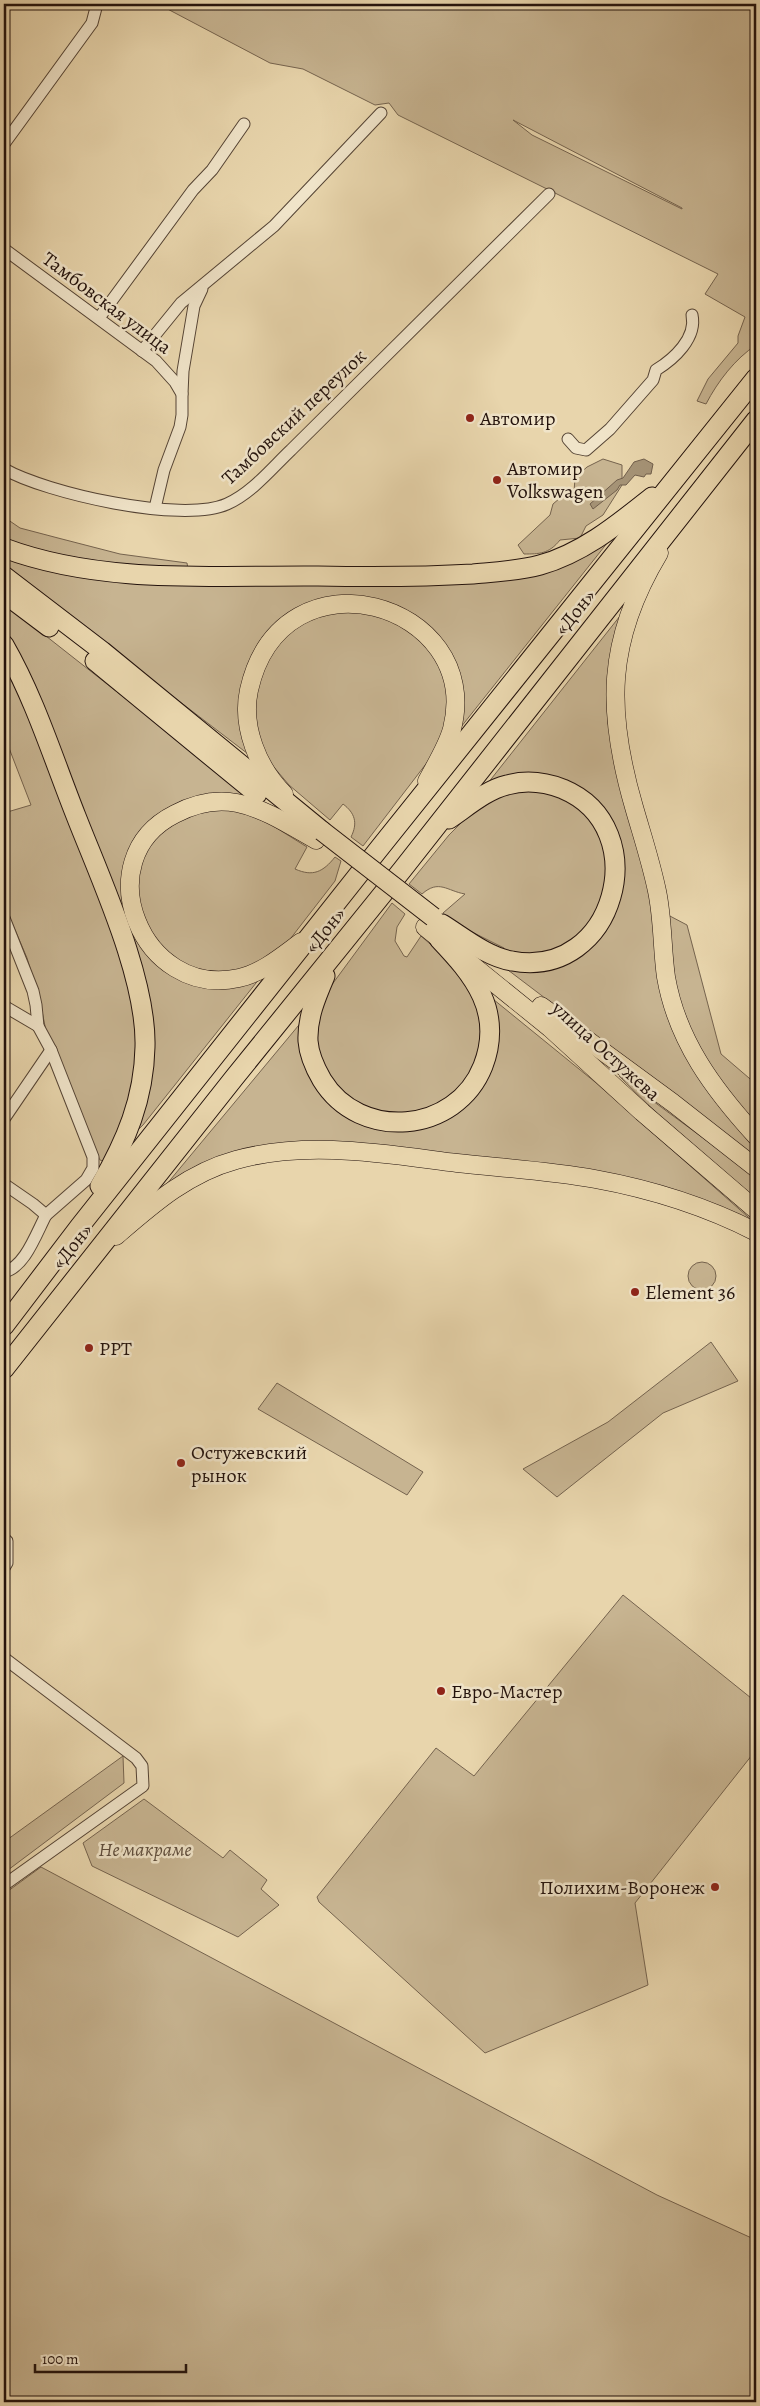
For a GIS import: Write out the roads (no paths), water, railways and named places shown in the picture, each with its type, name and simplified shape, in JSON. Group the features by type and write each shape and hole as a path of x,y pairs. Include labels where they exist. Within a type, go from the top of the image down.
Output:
{"highway":[{"path":"4,548 69,566 148,574 420,577 508,571 540,565 587,544 620,522 675,479 756,378"},
{"name":"«Дон»","path":"4,1369 435,828 579,643 680,519 756,420"},
{"name":"«Дон»","path":"4,1326 80,1226 675,479"},
{"path":"4,576 102,651 319,836"},
{"path":"4,593 96,662 435,927 500,958 521,963 555,959 580,944 598,927 613,895 615,870 611,845 606,829 596,813 585,801 572,793 543,783 519,783 497,788 435,828"},
{"path":"4,645 36,713 112,910 131,964 143,1014 144,1063 135,1114 119,1153 80,1226"},
{"path":"339,949 325,976 312,1010 308,1042 312,1060 326,1086 344,1105 375,1121 401,1123 428,1118 448,1108 463,1097 477,1078 490,1048 489,1023 482,996 435,927"}],"main road":[{"path":"680,519 649,570 623,632 615,677 616,729 633,806 657,891 666,977 678,1020 690,1048 706,1074 756,1136"},
{"path":"319,836 279,789 265,769 252,740 247,712 247,699 256,665 267,647 281,631 298,618 325,607 349,603 391,612 421,630 444,661 451,679 454,702 452,730 411,811"},
{"path":"317,929 287,952 251,974 227,980 198,976 175,968 149,946 135,917 130,883 136,857 150,833 171,816 195,805 216,802 244,805 270,814 319,836"},
{"name":"улица Остужева","path":"435,927 673,1103 756,1168"},
{"name":"улица Остужева","path":"435,927 642,1112 756,1210"},
{"path":"95,1254 167,1192 194,1177 222,1164 248,1156 304,1150 327,1150 425,1159 595,1179 631,1187 704,1209 756,1232"}],"street":[{"path":"4,144 92,23 97,4"},
{"path":"142,351 181,304 292,208 381,113"},
{"path":"100,318 193,190 212,170 244,124"},
{"name":"Тамбовский переулок","path":"4,469 19,478 54,489 155,508 199,511 219,507 242,496 291,450 549,194"},
{"name":"Тамбовская улица","path":"4,249 156,360 175,382 182,394"},
{"path":"155,508 164,470 180,427 183,371 194,306 206,284"},
{"path":"568,439 576,448 586,450 610,429 653,380 656,370 666,364 684,345 691,333 692,315"},
{"path":"4,918 32,991 36,1005 38,1026 51,1050 93,1157 93,1168 81,1186 46,1215 21,1260 14,1269 4,1272"},
{"path":"4,1006 38,1026"},
{"path":"4,1119 51,1050"},
{"path":"4,1184 46,1215"},
{"path":"4,1539 7,1541 7,1563 4,1568"},
{"path":"4,1658 136,1758 142,1766 143,1786 4,1886"}],"place":[{"name":"Автомир","path":"470,418"},
{"name":"Автомир Volkswagen","path":"497,480"},
{"name":"Element 36","path":"635,1292"},
{"name":"РРТ","path":"89,1348"},
{"name":"Остужевский рынок","path":"181,1463"},
{"name":"Евро-Мастер","path":"441,1691"},
{"name":"Полихим-Воронеж","path":"715,1887"}],"park label":[{"name":"Не макраме","path":"145,1849"}]}
